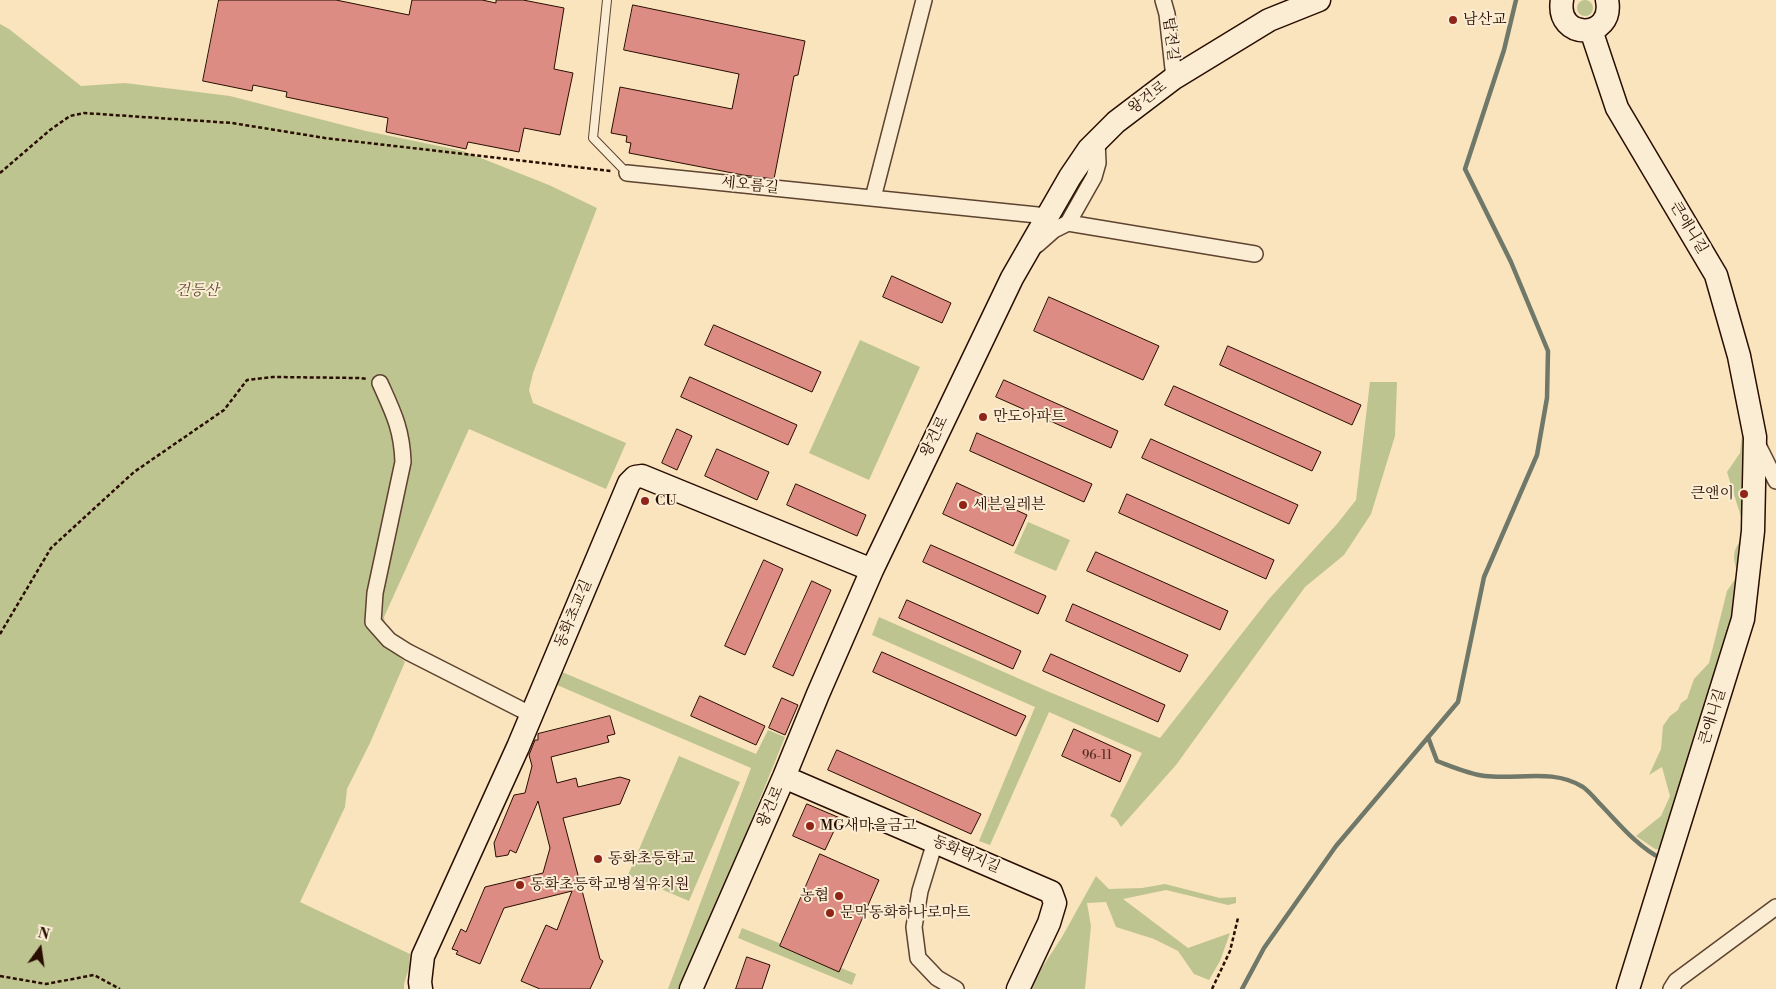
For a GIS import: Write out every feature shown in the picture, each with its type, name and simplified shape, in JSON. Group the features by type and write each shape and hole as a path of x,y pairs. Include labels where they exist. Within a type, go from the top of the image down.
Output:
{"street":[{"path":"873,198 924,0"},
{"name":"탑전길","path":"1162,0 1167,14 1174,78"},
{"name":"왕건로","path":"691,989 872,570 1012,278 1070,177 1090,149 1116,122 1174,78 1269,20 1319,0"},
{"path":"1559,1 1562,14 1570,26 1577,30 1591,30 1604,22 1608,8 1607,0"},
{"name":"큰애니길","path":"1591,30 1617,108 1716,274 1739,356 1755,437 1753,531 1743,619 1628,989"},
{"path":"1025,255 1054,230 1068,223 1094,177 1098,163 1097,141"},
{"name":"세오름길","path":"627,173 1047,216"},
{"path":"1068,223 1255,254"},
{"path":"380,383 398,422 403,447 403,462 375,593 373,622 389,640 408,652 532,715"},
{"name":"큰애니길","path":"1755,437 1776,482"},
{"name":"동화초교길","path":"421,989 423,956 532,715 629,483 635,477 642,476 872,570"},
{"name":"동화택지길","path":"784,777 1051,892 1054,903 1050,923 1018,989"},
{"path":"935,842 920,891 914,927 918,958 937,978 956,989"},
{"path":"1671,989 1676,981 1776,906"}],"lane":[{"path":"607,0 593,138 627,173"}],"path":[{"path":"0,172 50,130 70,116 84,113 232,123 325,138 627,173"},
{"path":"0,634 51,548 134,472 224,410 247,380 273,377 359,378 380,383"},
{"path":"1212,989 1230,951 1238,918"},
{"path":"0,976 46,984 94,975 120,989"}],"green space":[{"path":"1582,0 1588,0 1593,5 1591,14 1582,16 1577,11 1577,5"},
{"name":"건등산","path":"0,24 81,86 125,83 230,96 366,131 463,151 549,185 597,208 533,373 529,390 533,403 626,443 606,489 469,429 384,617 386,632 378,620 380,601 401,505 410,448 402,421 381,378 373,379 391,425 397,456 374,634 405,662 370,743 347,789 345,807 300,902 410,954 404,989 0,989"},
{"path":"860,340 920,367 869,480 809,453"},
{"path":"1370,382 1397,382 1395,436 1371,514 1344,555 1305,587 1176,765 1121,827 1116,819 1110,816 1142,753 1049,712 990,845 979,841 1035,707 872,635 879,617 1047,691 1160,738 1269,599 1337,524 1356,500"},
{"path":"1751,403 1749,564 1664,850 1655,849 1636,836 1661,816 1670,796 1662,767 1649,775 1661,749 1663,726 1670,716 1678,710 1681,703 1687,699 1694,679 1709,663 1727,591 1738,575 1734,553 1746,533 1727,472 1740,453 1743,425"},
{"path":"1028,522 1070,540 1056,571 1014,553"},
{"path":"562,672 756,754 768,730 785,737 683,989 668,989 751,768 557,685"},
{"path":"679,756 740,782 689,901 628,875"},
{"path":"1096,876 1109,889 1142,888 1165,884 1220,898 1236,897 1236,903 1228,905 1166,890 1123,899 1188,948 1230,933 1220,961 1209,980 1194,974 1178,951 1154,939 1116,927 1106,902 1087,903 1091,926 1085,989 1028,989 1062,937"},
{"path":"742,928 856,974 852,985 738,938"}],"building":[{"path":"219,0 336,0 409,15 412,0 482,0 496,3 496,0 523,0 564,8 554,69 573,73 560,135 524,128 519,152 468,142 466,149 386,132 388,118 286,97 287,92 253,85 252,91 203,81"},
{"path":"633,5 805,41 798,75 794,76 774,179 743,175 629,153 631,143 626,142 627,136 611,133 620,87 732,109 739,74 624,50"},
{"path":"892,276 951,303 942,323 883,297"},
{"path":"1049,297 1159,346 1143,380 1034,331"},
{"path":"714,325 821,372 812,392 705,345"},
{"path":"1228,346 1361,405 1352,425 1220,365"},
{"path":"690,377 797,425 788,445 681,397"},
{"path":"1004,380 1118,431 1111,448 996,397"},
{"path":"1174,386 1321,452 1312,471 1165,405"},
{"path":"677,429 692,436 677,470 662,463"},
{"path":"977,433 1092,484 1084,502 970,451"},
{"path":"1151,439 1298,505 1289,524 1142,458"},
{"path":"717,449 769,472 757,500 705,476"},
{"path":"957,483 1027,515 1013,546 943,514"},
{"path":"796,484 866,515 857,536 787,505"},
{"path":"1127,494 1274,560 1266,579 1119,513"},
{"path":"931,545 1046,596 1038,614 923,562"},
{"path":"1096,552 1228,611 1220,630 1087,571"},
{"path":"764,560 783,569 745,655 725,646"},
{"path":"812,581 831,590 793,676 773,667"},
{"path":"907,600 1021,651 1013,669 899,618"},
{"path":"1073,604 1188,655 1180,672 1066,621"},
{"path":"882,652 1026,716 1016,736 873,672"},
{"path":"1051,654 1165,705 1158,722 1043,671"},
{"path":"700,696 765,726 756,745 691,716"},
{"path":"782,698 798,705 785,735 769,728"},
{"path":"610,716 615,734 607,736 609,742 551,757 557,783 576,778 578,787 620,777 630,780 620,804 563,818 600,959 603,961 590,989 540,989 521,981 546,925 557,930 572,891 504,908 480,964 456,954 458,951 452,949 461,929 466,932 485,887 543,873 550,848 538,801 516,853 510,850 508,855 496,857 494,843 514,795 525,793 532,766 529,755 535,740 538,740 538,734"},
{"path":"1074,729 1131,755 1120,782 1062,756"},
{"path":"837,750 981,814 971,834 828,770"},
{"path":"807,804 840,818 825,850 793,836"},
{"name":"문막동화하나로마트","path":"820,854 879,880 839,972 780,946"},
{"path":"747,957 770,965 762,989 736,989"}],"waterway":[{"path":"1242,989 1264,948 1336,846 1458,702 1484,577 1537,455 1547,398 1548,351 1511,262 1465,169 1504,50 1516,0"},
{"path":"1428,737 1437,761 1467,772 1497,777 1547,776 1571,781 1583,787 1637,842 1662,859"}],"place":[{"name":"남산교","path":"1453,20"},
{"name":"만도아파트","path":"983,417"},
{"name":"큰앤이","path":"1744,494"},
{"name":"CU","path":"645,501"},
{"name":"세븐일레븐","path":"963,505"},
{"name":"MG새마을금고","path":"810,826"},
{"name":"동화초등학교","path":"598,859"},
{"name":"동화초등학교병설유치원","path":"520,885"},
{"name":"농협","path":"839,896"},
{"name":"문막동화하나로마트","path":"830,913"}]}
